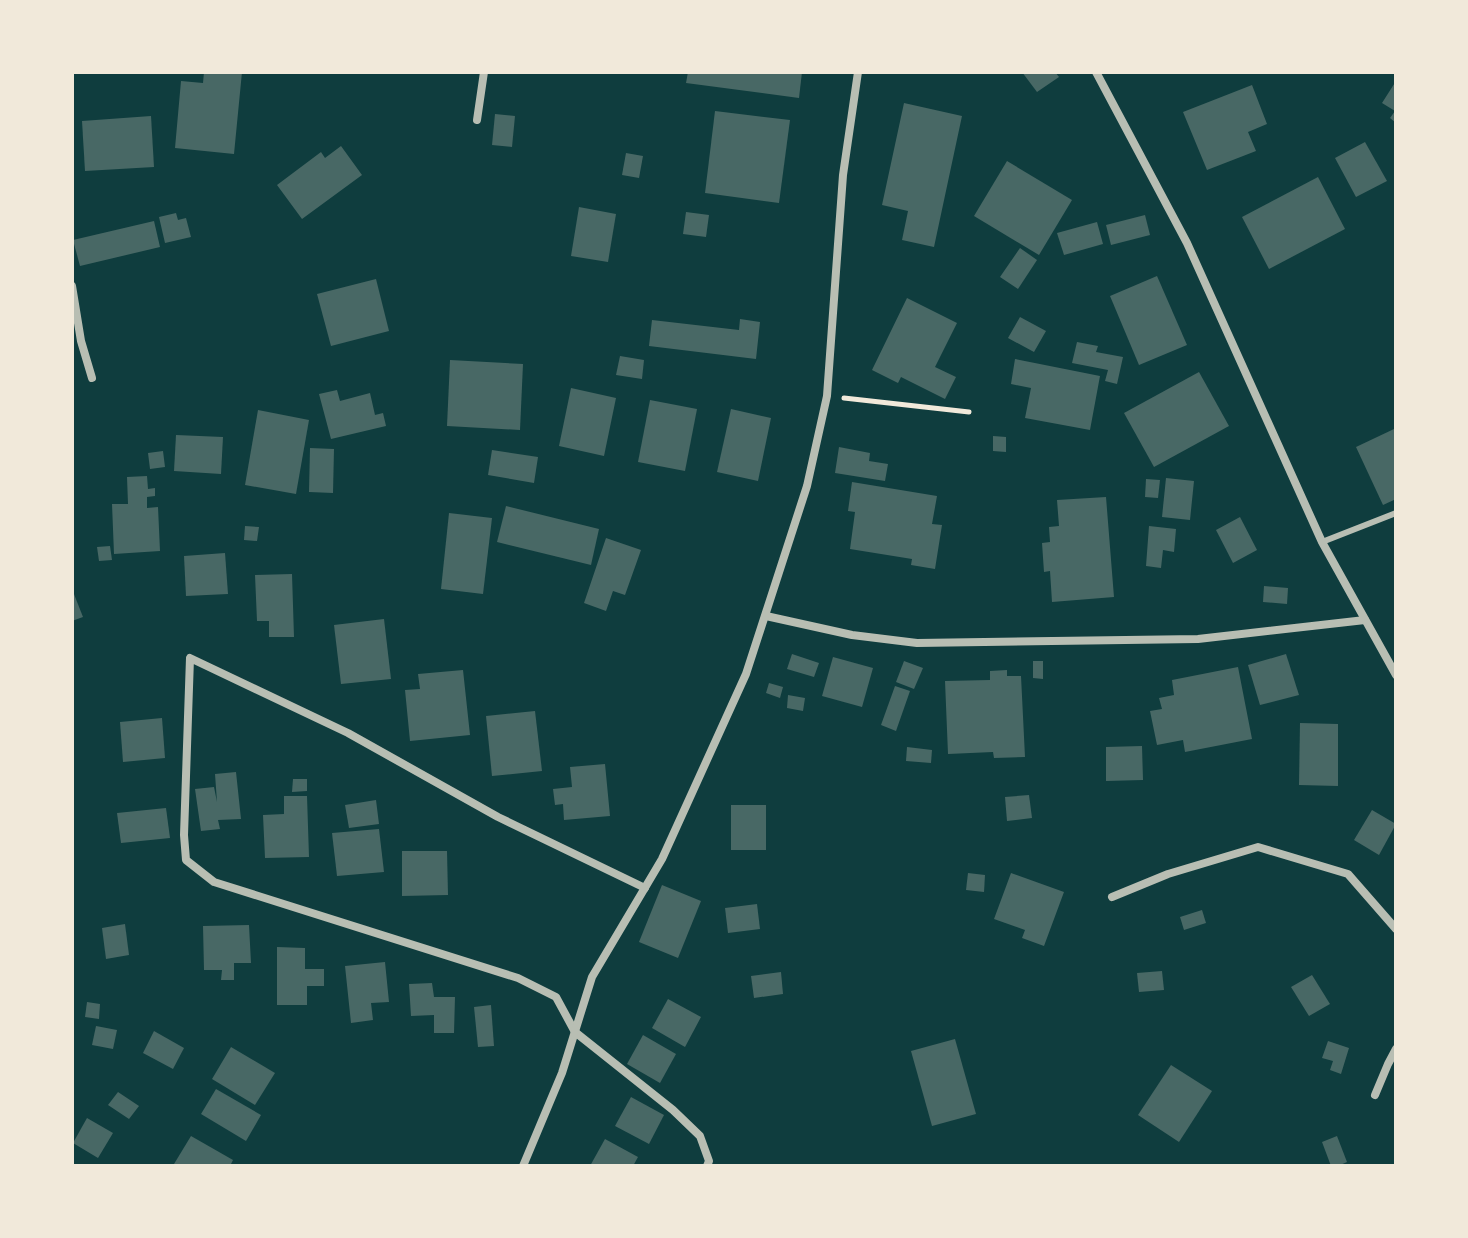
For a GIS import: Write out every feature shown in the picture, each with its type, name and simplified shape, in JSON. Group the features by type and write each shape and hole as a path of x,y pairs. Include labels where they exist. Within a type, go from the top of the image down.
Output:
{"street":[{"path":"477,120 484,72"},
{"path":"523,1166 562,1073 592,977 662,859 746,674 807,486 827,396 843,175 858,72"},
{"path":"1096,72 1187,243 1322,542 1396,675"},
{"path":"72,286 81,341 92,378"},
{"path":"766,616 852,635 917,643 1198,639 1365,620"},
{"path":"645,888 498,817 348,733 190,658 184,835 186,860 214,882 518,978 556,997 575,1032 673,1110 700,1136 709,1161 707,1166"},
{"path":"1112,897 1168,874 1258,847 1348,874 1396,929"},
{"path":"1375,1095 1396,1049"}],"lane":[{"path":"1322,542 1396,513"}],"path":[{"path":"827,396 969,412"}],"building":[{"path":"204,72 242,72 234,154 175,148 181,81 203,83"},
{"path":"688,72 802,72 799,98 686,83"},
{"path":"1022,72 1055,72 1059,77 1037,92"},
{"path":"1396,81 1396,123 1390,118 1395,111 1382,103"},
{"path":"1252,85 1267,124 1248,132 1256,151 1207,170 1183,112"},
{"path":"904,103 962,116 934,247 902,240 908,211 882,205"},
{"path":"715,111 790,120 779,203 705,193"},
{"path":"495,114 515,116 512,147 492,145"},
{"path":"151,116 154,167 85,171 82,121"},
{"path":"1365,142 1387,181 1356,197 1335,158"},
{"path":"341,146 362,175 302,219 277,185 321,152 325,158"},
{"path":"626,153 643,156 639,178 622,175"},
{"path":"1007,161 1072,200 1039,255 974,216"},
{"path":"1318,177 1345,229 1269,269 1242,217"},
{"path":"579,207 616,214 608,262 571,256"},
{"path":"686,212 709,215 706,237 683,234"},
{"path":"176,213 178,220 186,218 191,237 165,243 159,217"},
{"path":"1145,215 1150,235 1111,245 1106,225"},
{"path":"154,221 160,247 80,266 73,240"},
{"path":"1097,222 1103,244 1064,255 1057,233"},
{"path":"1020,248 1037,260 1018,289 1000,277"},
{"path":"1157,276 1187,345 1139,365 1110,296"},
{"path":"376,279 389,331 331,346 317,294"},
{"path":"907,298 957,323 935,367 956,377 945,399 901,377 898,383 872,370"},
{"path":"1020,317 1046,331 1034,352 1008,338"},
{"path":"740,319 760,322 756,359 649,346 652,320 739,330"},
{"path":"1077,342 1098,346 1096,352 1123,357 1117,384 1105,381 1108,370 1072,363"},
{"path":"620,356 644,360 642,379 616,375"},
{"path":"1015,359 1100,376 1090,430 1025,418 1031,388 1011,384"},
{"path":"450,360 523,364 520,430 447,426"},
{"path":"1199,372 1229,426 1154,467 1124,413"},
{"path":"571,388 616,398 604,456 559,446"},
{"path":"337,390 340,401 370,393 375,415 383,413 386,426 331,439 319,394"},
{"path":"650,400 697,409 685,471 638,462"},
{"path":"731,409 771,418 758,481 717,472"},
{"path":"258,410 309,420 296,494 245,485"},
{"path":"1394,429 1396,499 1383,505 1356,447"},
{"path":"176,435 223,437 221,474 174,471"},
{"path":"993,436 1006,437 1006,452 993,451"},
{"path":"839,447 870,453 869,461 888,464 885,481 835,473"},
{"path":"310,448 334,449 333,493 309,492"},
{"path":"492,450 538,457 534,483 488,475"},
{"path":"163,451 165,467 150,469 148,453"},
{"path":"147,476 148,489 155,488 155,496 147,497 147,508 158,507 160,551 114,554 112,504 128,504 127,477"},
{"path":"1166,478 1194,481 1190,520 1162,517"},
{"path":"1146,479 1160,480 1158,498 1145,497"},
{"path":"852,482 937,496 932,524 942,525 935,569 911,565 912,559 850,549 855,512 848,511"},
{"path":"1106,497 1114,597 1052,602 1050,571 1044,572 1042,543 1050,542 1049,527 1059,526 1057,500"},
{"path":"506,506 599,529 591,565 497,542"},
{"path":"449,513 492,518 483,594 441,589"},
{"path":"1240,517 1257,550 1233,563 1216,530"},
{"path":"245,526 259,527 257,541 244,540"},
{"path":"1149,526 1176,529 1174,552 1163,550 1161,568 1146,566"},
{"path":"606,538 641,550 625,595 613,591 606,611 584,603"},
{"path":"110,546 112,560 99,561 97,547"},
{"path":"225,553 228,594 186,596 184,556"},
{"path":"292,574 294,637 269,637 269,621 257,621 255,575"},
{"path":"1264,586 1288,588 1287,604 1263,602"},
{"path":"72,589 83,617 72,621"},
{"path":"384,619 391,679 341,684 334,625"},
{"path":"792,654 819,663 814,677 787,669"},
{"path":"1286,654 1299,695 1260,705 1248,665"},
{"path":"833,657 873,668 862,707 822,696"},
{"path":"904,661 923,668 914,689 896,682"},
{"path":"1033,661 1043,661 1043,679 1033,678"},
{"path":"1238,667 1252,739 1185,752 1183,740 1157,745 1150,711 1162,709 1159,698 1174,695 1172,680"},
{"path":"463,670 470,735 410,741 405,690 420,689 418,674"},
{"path":"1007,670 1007,676 1021,676 1025,757 994,758 993,752 948,754 945,681 990,680 990,671"},
{"path":"769,683 783,687 780,698 766,693"},
{"path":"895,686 910,691 896,731 881,725"},
{"path":"788,695 805,698 803,711 787,708"},
{"path":"535,711 542,771 492,776 486,716"},
{"path":"162,718 165,758 123,762 120,722"},
{"path":"1300,723 1338,724 1338,786 1299,785"},
{"path":"1142,746 1143,780 1106,781 1106,747"},
{"path":"907,747 932,750 931,763 906,761"},
{"path":"605,764 610,816 564,820 563,804 555,805 553,789 572,787 570,767"},
{"path":"236,772 241,819 218,820 220,829 201,831 195,789 214,787 217,802 215,774"},
{"path":"293,779 307,779 307,791 292,792"},
{"path":"1029,795 1032,818 1007,821 1005,797"},
{"path":"284,796 307,796 309,857 265,858 263,815 284,814"},
{"path":"376,800 379,824 349,828 345,805"},
{"path":"731,805 766,805 766,850 731,850"},
{"path":"166,808 170,838 121,843 117,813"},
{"path":"1372,810 1396,824 1379,855 1354,840"},
{"path":"379,829 384,872 337,876 332,833"},
{"path":"402,851 447,851 448,895 402,896"},
{"path":"968,873 985,875 984,892 966,890"},
{"path":"1011,873 1064,892 1044,946 1022,938 1025,930 994,919"},
{"path":"662,885 701,901 678,958 639,942"},
{"path":"757,904 760,929 728,933 725,908"},
{"path":"1202,910 1206,923 1184,930 1180,917"},
{"path":"125,924 129,955 106,959 102,928"},
{"path":"249,925 251,963 234,963 234,980 221,980 222,970 204,970 203,926"},
{"path":"277,947 305,948 305,969 324,969 324,986 307,986 307,1005 277,1005"},
{"path":"385,962 389,1002 371,1003 373,1020 351,1023 345,966"},
{"path":"1162,971 1164,990 1139,992 1137,973"},
{"path":"781,972 783,994 754,998 751,976"},
{"path":"1312,975 1330,1004 1309,1016 1291,987"},
{"path":"432,983 434,997 455,997 454,1033 434,1033 434,1015 411,1016 409,984"},
{"path":"668,999 701,1017 685,1047 652,1028"},
{"path":"87,1002 100,1004 99,1019 85,1017"},
{"path":"491,1005 494,1046 478,1047 474,1007"},
{"path":"96,1026 117,1030 113,1049 92,1045"},
{"path":"154,1031 184,1048 173,1069 143,1053"},
{"path":"643,1035 676,1054 660,1083 627,1064"},
{"path":"955,1039 976,1114 932,1126 911,1051"},
{"path":"1328,1041 1349,1048 1341,1074 1330,1070 1333,1061 1322,1058"},
{"path":"231,1047 275,1073 255,1105 212,1079"},
{"path":"1171,1065 1212,1091 1179,1142 1138,1115"},
{"path":"216,1089 261,1115 246,1141 201,1114"},
{"path":"118,1092 139,1106 129,1119 108,1105"},
{"path":"631,1097 664,1115 649,1144 615,1126"},
{"path":"87,1118 113,1133 98,1158 73,1143"},
{"path":"191,1136 233,1160 230,1166 174,1164"},
{"path":"1337,1136 1347,1162 1331,1166 1322,1142"},
{"path":"605,1139 638,1157 633,1166 590,1166"}]}
